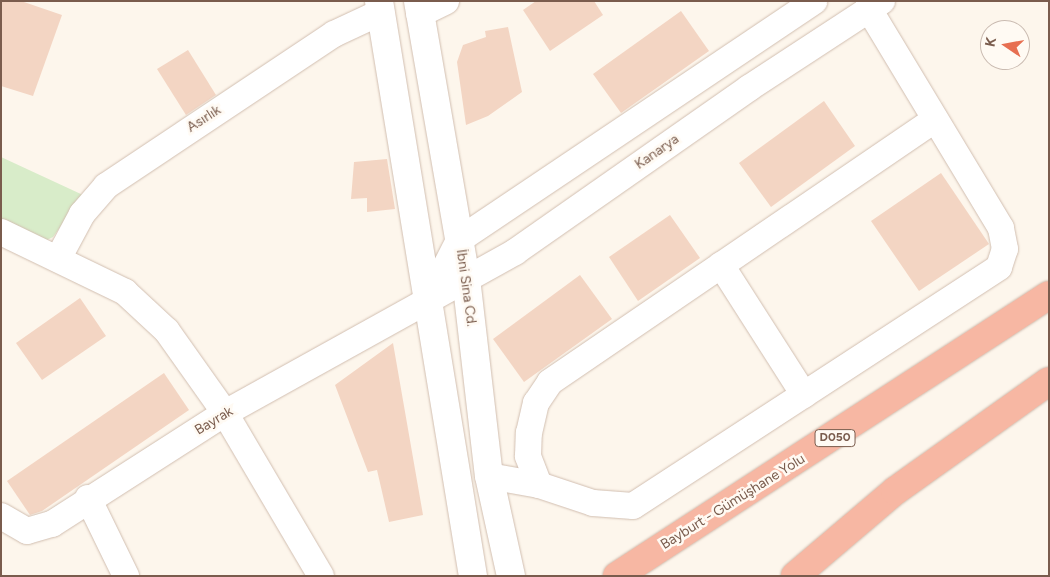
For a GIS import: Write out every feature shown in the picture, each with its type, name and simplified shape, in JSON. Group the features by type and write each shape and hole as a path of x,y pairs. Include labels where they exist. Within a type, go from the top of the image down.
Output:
{"highway":[{"name":"Bayburt - Gümüşhane Yolu","path":"617,576 880,409 1049,295"},
{"path":"795,576 895,491 1049,381"}],"main road":[{"path":"419,7 445,1"},
{"path":"380,6 473,576"},
{"name":"İbni Sina Cd.","path":"419,7 466,278 489,476 511,576"}],"street":[{"path":"429,299 459,240 814,1"},
{"path":"489,476 539,485 593,503 633,506 998,267 1006,249 1001,228 936,119 873,4"},
{"name":"Kanarya","path":"429,299 515,252 873,4"},
{"name":"Asırlık","path":"58,259 82,214 106,186 334,34 380,6"},
{"path":"539,485 528,456 529,433 536,403 550,382 936,119"},
{"path":"1,232 125,292 144,307 167,330 226,413 322,576"},
{"path":"721,265 804,395"},
{"name":"Bayrak","path":"1,516 27,530 52,524 88,498 226,413 429,299"},
{"path":"88,498 126,576"}],"green space":[{"path":"1,157 83,195 53,237 45,241 1,222"}],"building":[{"path":"1,1 21,1 62,15 33,96 1,86"},
{"path":"536,1 594,1 603,15 550,51 523,10"},
{"path":"681,11 709,51 621,113 593,74"},
{"path":"508,27 522,92 488,116 466,125 457,62 463,45 486,37 485,31"},
{"path":"188,50 216,95 186,115 157,69"},
{"path":"824,101 855,146 771,207 739,163"},
{"path":"387,159 395,209 367,212 367,198 351,199 354,162"},
{"path":"941,173 989,244 919,291 871,221"},
{"path":"670,215 700,258 638,301 609,257"},
{"path":"580,275 612,319 524,382 493,339"},
{"path":"80,298 106,336 42,380 16,343"},
{"path":"393,343 423,515 389,522 377,470 368,472 335,385"},
{"path":"164,373 189,410 42,511 30,515 7,481"}]}
